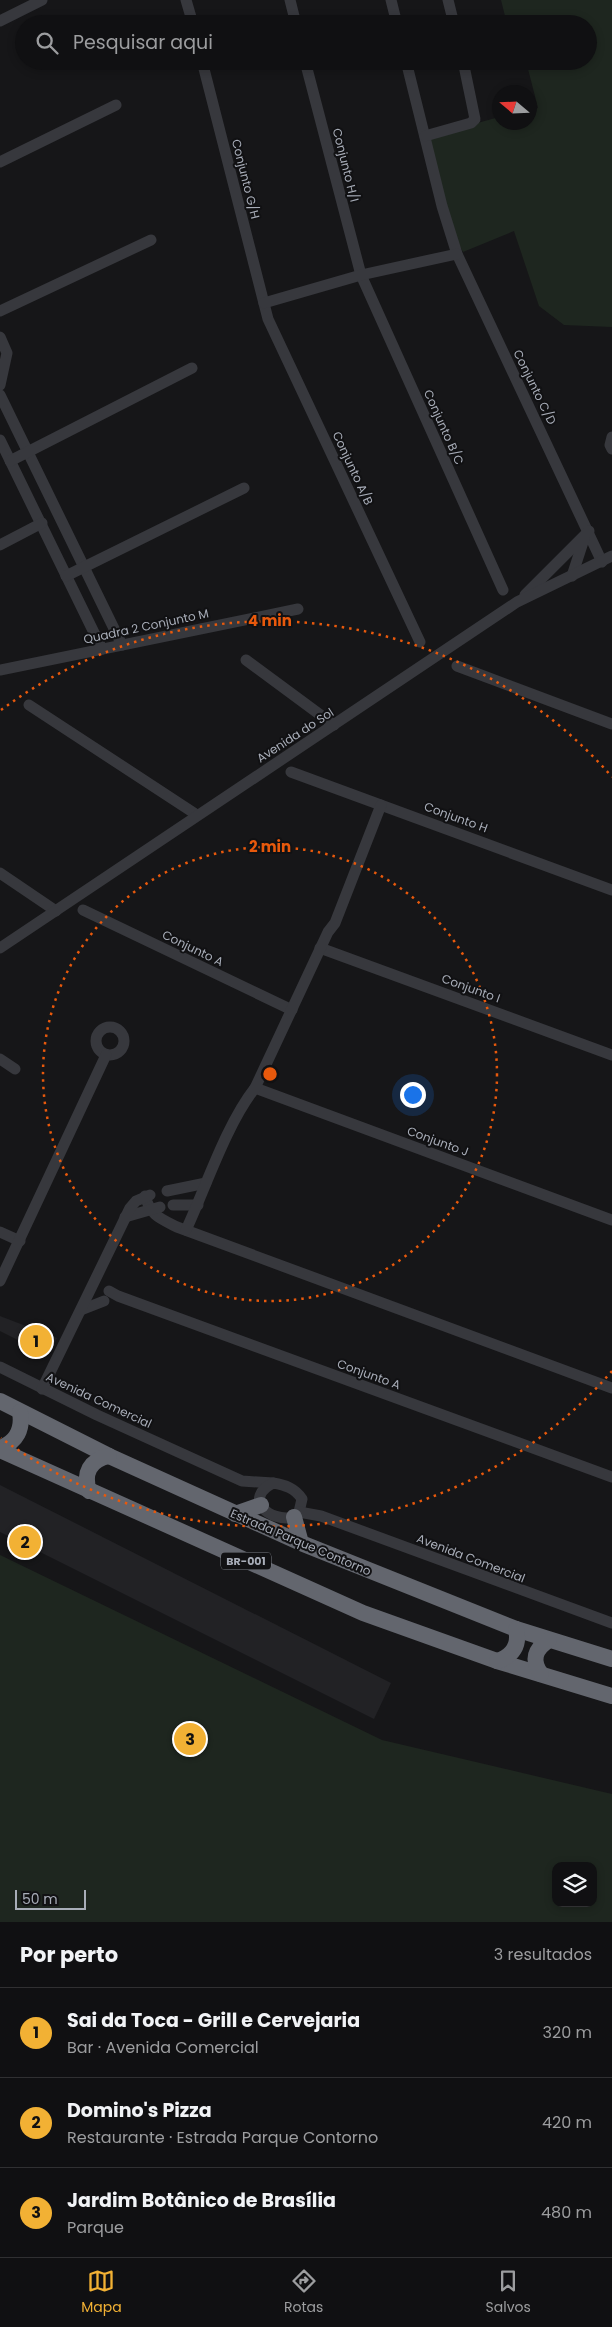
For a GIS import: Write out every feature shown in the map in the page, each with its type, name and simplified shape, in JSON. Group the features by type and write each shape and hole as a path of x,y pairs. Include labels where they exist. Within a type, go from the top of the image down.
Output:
{"highway":[{"name":"Estrada Parque Contorno","path":"0,1401 109,1456 301,1543 516,1629 612,1659"},
{"path":"0,1449 14,1440 19,1432 20,1412"},
{"name":"BR-001","path":"0,1449 88,1491 363,1613 497,1661 612,1696"},
{"path":"88,1491 87,1474 90,1467 98,1458 109,1456"},
{"path":"234,1514 261,1498"},
{"path":"297,1514 301,1543"},
{"path":"497,1661 506,1658 513,1652 517,1644 516,1629"},
{"path":"541,1674 535,1660 536,1653 541,1645 549,1640"}],"street":[{"path":"0,20 42,0"},
{"path":"186,0 190,15"},
{"path":"290,0 294,15"},
{"path":"391,0 395,15"},
{"path":"448,0 452,15"},
{"name":"Conjunto G/H","path":"204,70 264,303"},
{"name":"Conjunto H/I","path":"308,70 361,275"},
{"name":"Conjunto C/D","path":"408,70 457,254 586,534 607,559"},
{"path":"425,136 471,123 475,119 465,70"},
{"path":"0,162 116,105"},
{"path":"0,311 151,240"},
{"path":"264,303 361,275 457,254"},
{"name":"Conjunto B/C","path":"361,275 503,590"},
{"name":"Conjunto A/B","path":"264,303 275,335 420,642"},
{"path":"0,337 8,353 0,385"},
{"path":"10,461 192,368"},
{"path":"0,395 122,645"},
{"path":"0,440 102,649"},
{"path":"66,576 244,488"},
{"path":"0,545 42,523"},
{"path":"517,602 586,534"},
{"path":"559,562 557,571 568,578 586,534"},
{"name":"Avenida do Sol","path":"0,948 517,602 607,559"},
{"name":"Quadra 2 Conjunto M","path":"0,670 298,609"},
{"path":"246,660 334,726"},
{"path":"457,666 612,724"},
{"path":"29,705 197,815"},
{"name":"Conjunto H","path":"291,772 612,890"},
{"path":"186,1230 206,1183 247,1098 255,1088 320,948 335,923 348,880 377,803"},
{"path":"0,873 56,911"},
{"name":"Conjunto A","path":"83,910 292,1010"},
{"name":"Conjunto I","path":"320,948 612,1055"},
{"path":"0,1281 106,1055"},
{"path":"0,1059 15,1069"},
{"name":"Conjunto J","path":"255,1088 612,1220"},
{"path":"167,1190 206,1183"},
{"path":"42,1389 81,1310 106,1292 125,1217 130,1208 148,1195 154,1208 155,1216 186,1230 612,1388"},
{"path":"173,1205 198,1205"},
{"path":"125,1217 154,1208"},
{"path":"0,1232 20,1241"},
{"path":"81,1310 106,1292"},
{"name":"Conjunto A","path":"106,1292 612,1477"},
{"name":"Avenida Comercial","path":"0,1367 42,1389 242,1481 261,1498 272,1516 280,1519 297,1514 321,1516 612,1623"},
{"name":"Avenida Comercial","path":"242,1481 273,1483 292,1488 321,1516"},
{"path":"261,1498 273,1483"},
{"path":"297,1514 302,1499"}],"shaded area":[{"path":"501,0 612,0 612,327 564,325 539,306 514,231 463,252 455,238 430,143 431,136 492,119 492,130 537,130 537,85 532,85 528,70 597,70 597,15 505,15"},
{"path":"0,1316 57,1338 48,1355 0,1331"},
{"path":"0,1485 391,1683 374,1719 0,1532"},
{"path":"0,1555 382,1740 612,1794 612,1922 0,1922"}],"place":[{"name":"Sai da Toca - Grill e Cervejaria","path":"36,1341"},
{"name":"Domino's Pizza","path":"25,1542"},
{"name":"Jardim Botânico de Brasília","path":"190,1739"}]}
